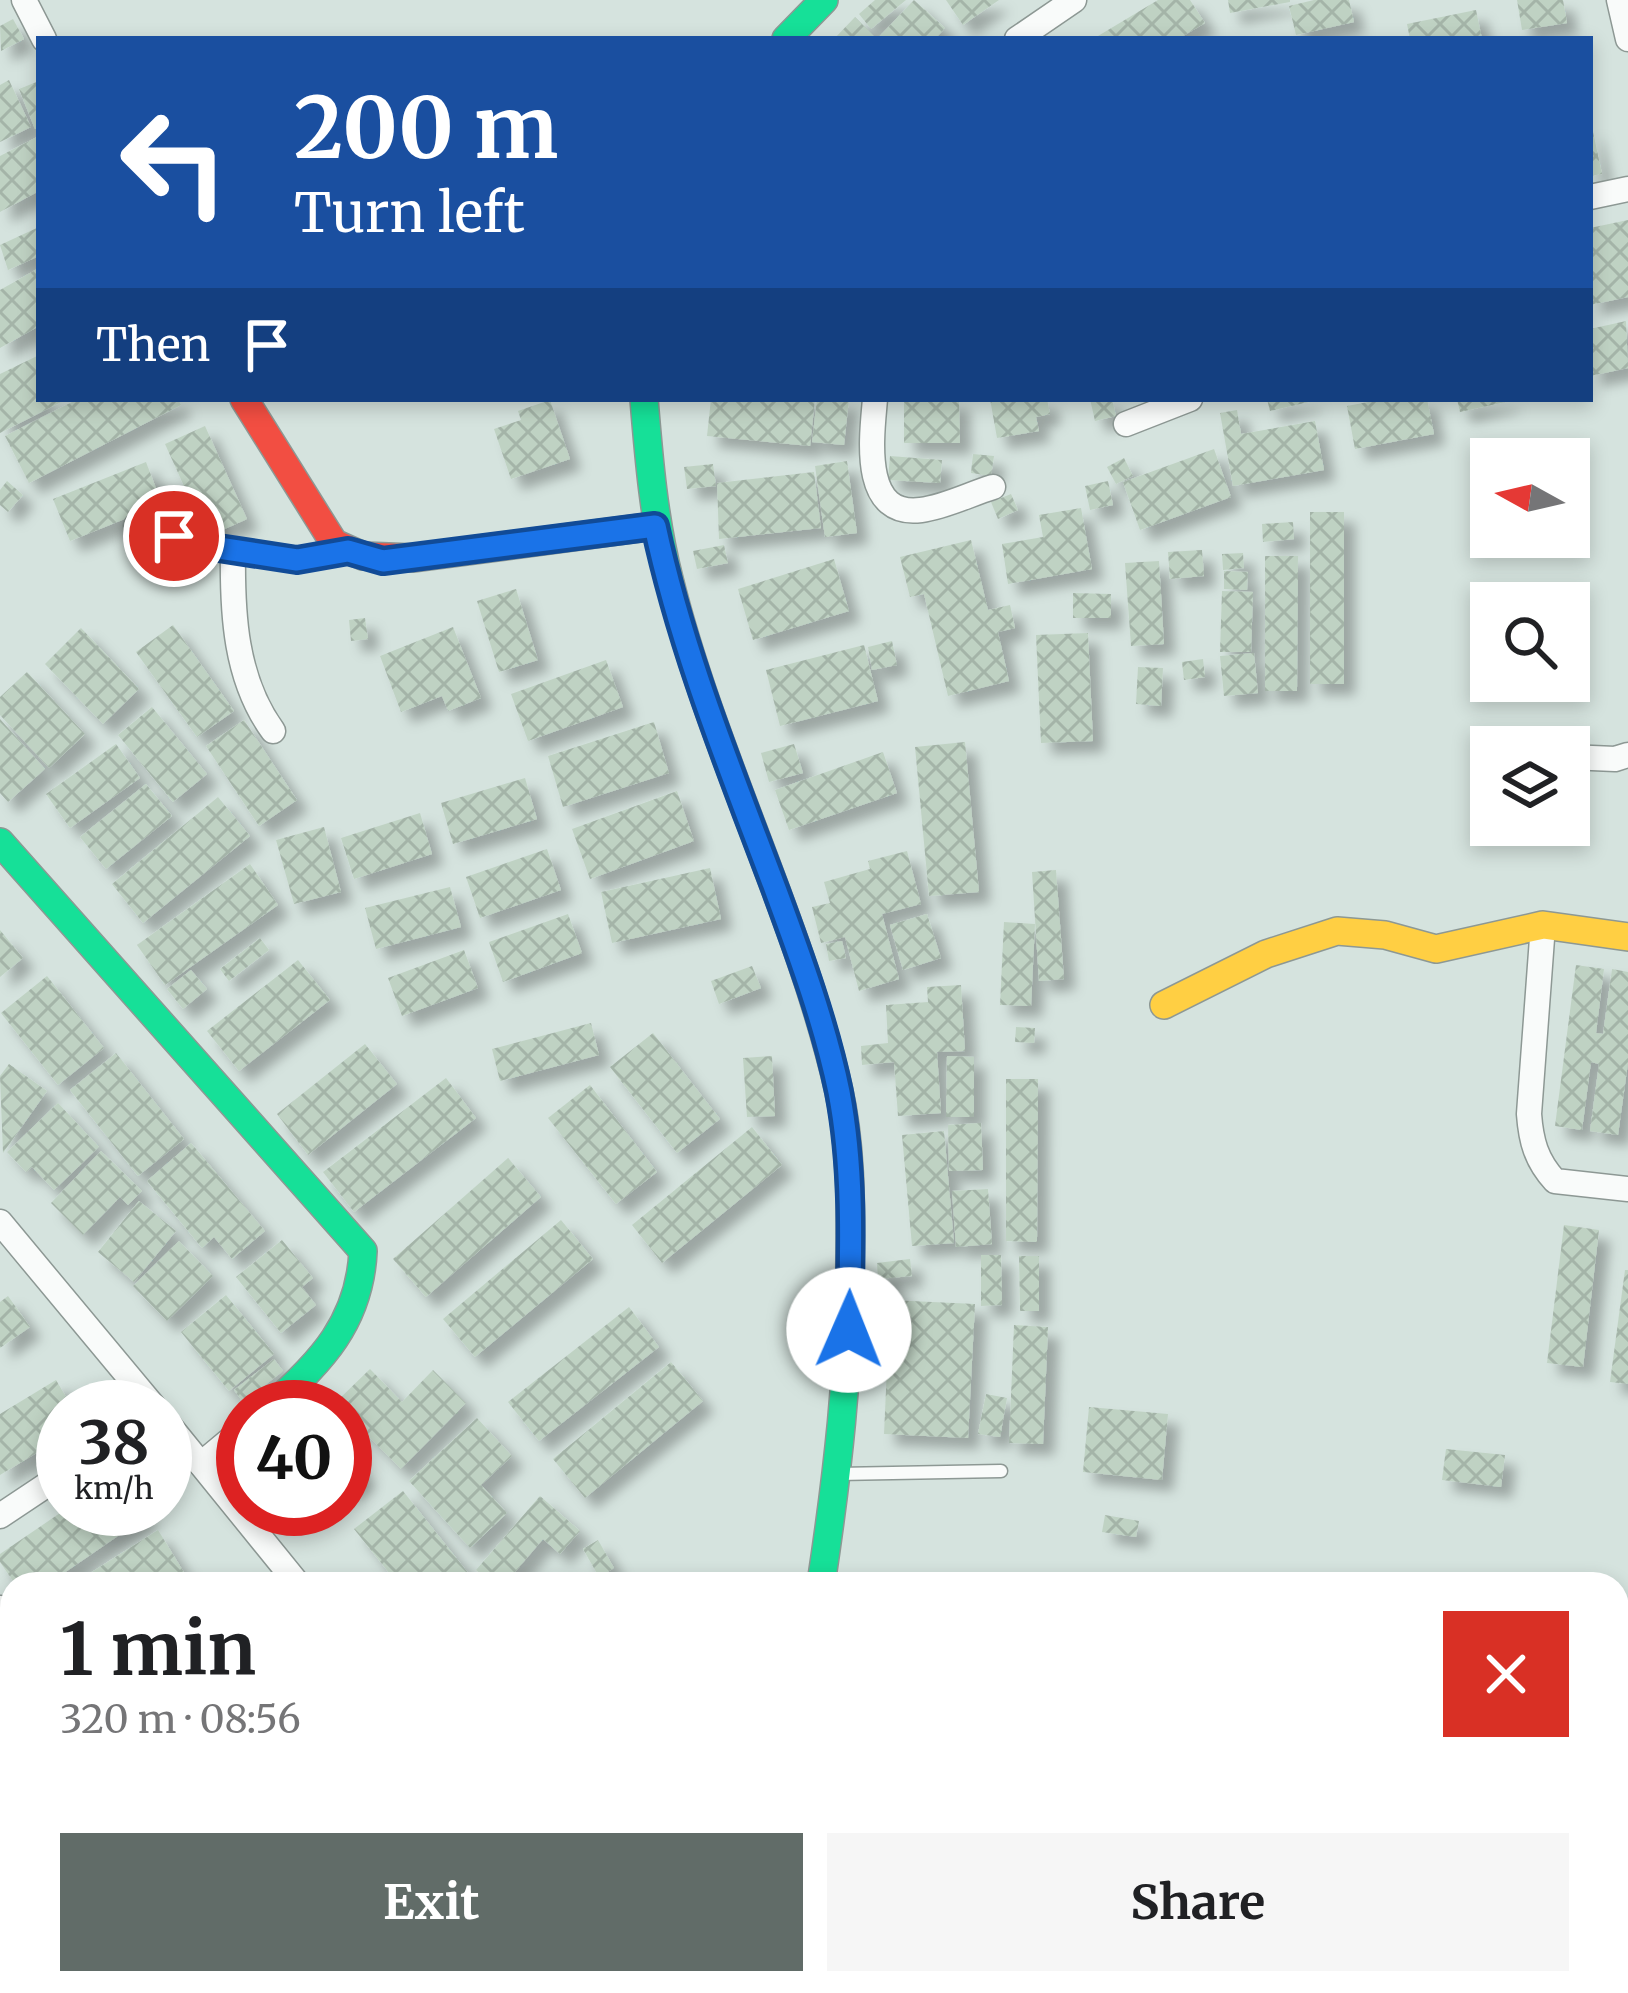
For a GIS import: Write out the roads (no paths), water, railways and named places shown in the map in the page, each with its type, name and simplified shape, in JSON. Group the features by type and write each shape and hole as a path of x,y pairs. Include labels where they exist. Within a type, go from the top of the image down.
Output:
{"street":[{"path":"24,0 42,36"},
{"path":"789,36 824,0"},
{"path":"1021,36 1074,0"},
{"path":"1619,0 1628,39"},
{"path":"1593,196 1628,189"},
{"path":"246,402 334,543 348,551 383,561 655,526"},
{"path":"644,402 655,526 670,597 796,946 838,1089 848,1150 847,1400 823,1572"},
{"path":"875,402 871,459 877,488 894,505 918,512 993,487"},
{"path":"1126,424 1182,402"},
{"path":"136,526 232,550 297,560 348,551"},
{"path":"232,550 238,649 252,703 273,731"},
{"path":"1590,758 1628,755"},
{"path":"0,842 363,1251 364,1281 342,1334 303,1380"},
{"path":"1164,1005 1266,954 1337,931 1385,935 1436,949 1544,926 1628,937"},
{"path":"1544,926 1529,1114 1532,1142 1543,1168 1555,1181 1628,1189"},
{"path":"0,1222 132,1380"},
{"path":"201,1464 216,1452"},
{"path":"192,1453 288,1572"},
{"path":"0,1516 36,1492"}],"lane":[{"path":"837,1474 1001,1471"}]}
